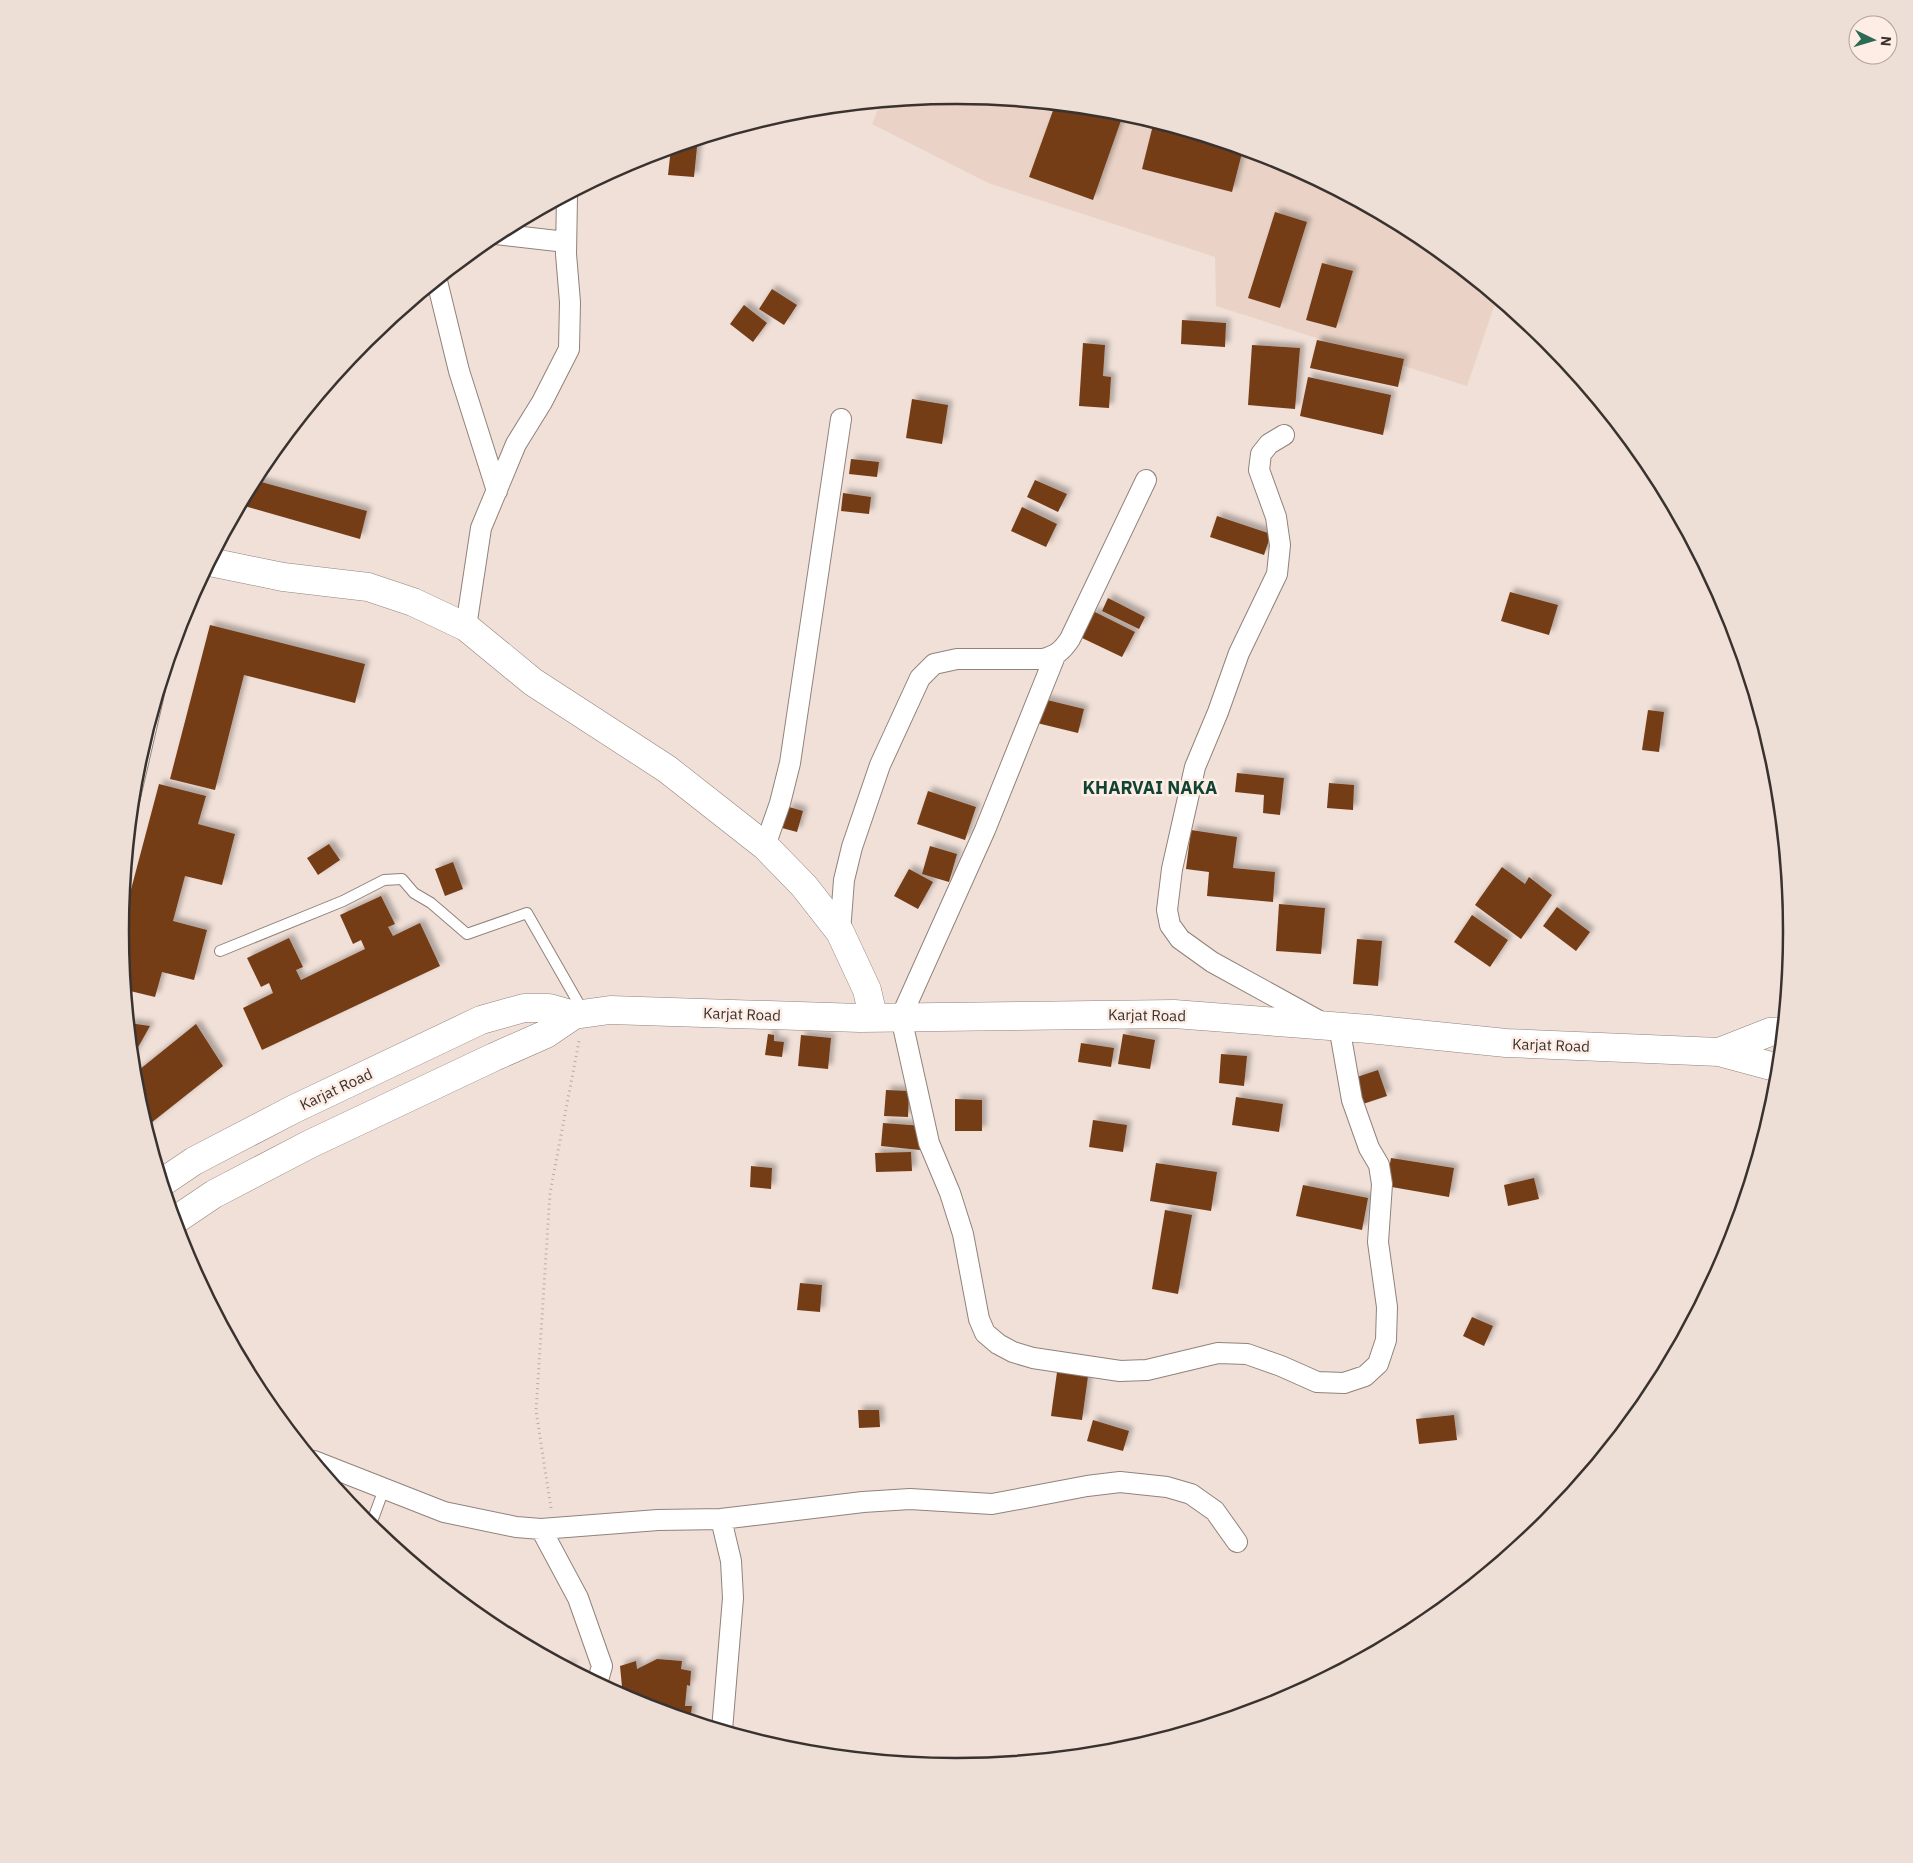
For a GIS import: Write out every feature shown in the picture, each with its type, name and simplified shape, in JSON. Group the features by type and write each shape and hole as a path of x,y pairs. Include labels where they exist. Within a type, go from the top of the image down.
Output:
{"main road":[{"path":"215,563 283,577 368,587 413,602 466,626 533,682 667,769 765,846 804,886 840,932 867,990 873,1016"},
{"name":"Karjat Road","path":"167,1179 194,1161 294,1109 481,1020 524,1008 549,1008 579,1014 610,1010 860,1018 873,1016 1174,1014 1333,1026 1506,1043 1720,1052 1773,1066"},
{"name":"Karjat Road","path":"180,1217 214,1194 310,1144 494,1056 546,1034 579,1014"},
{"name":"Karjat Road","path":"1720,1052 1770,1032 1778,1031"}],"street":[{"path":"466,626 482,528 516,444 542,402 569,349 570,302 566,242 567,202"},
{"path":"509,236 566,242"},
{"path":"438,287 459,371 497,491"},
{"path":"765,846 780,803 790,763 841,419"},
{"path":"1055,656 985,830 901,1017 929,1143 950,1193 963,1234 979,1319 985,1332 998,1344 1013,1352 1033,1358 1120,1371 1148,1370 1218,1352 1247,1354 1317,1382 1344,1383 1364,1376 1378,1364 1386,1340 1387,1306 1378,1242 1382,1184 1379,1165 1369,1148 1352,1100 1333,1026 1212,962 1180,939 1170,925 1167,910 1172,869 1195,767 1240,653 1277,574 1280,545 1277,526 1259,470 1261,454 1269,444 1284,435"},
{"path":"840,932 844,880 852,847 880,765 920,678 934,664 957,659 1043,658 1055,656 1063,650 1146,480"},
{"path":"324,1465 444,1512 516,1527 548,1529 658,1520 721,1519 864,1502 910,1499 992,1504 1087,1486 1120,1482 1168,1487 1191,1494 1215,1511 1237,1542"},
{"path":"721,1519 731,1561 733,1598 722,1725"},
{"path":"548,1529 578,1598 602,1666 599,1678"}],"lane":[{"path":"220,951 343,901 384,880 402,879 414,893 431,903 467,934 527,913 579,1014"},
{"path":"373,1519 384,1489"}],"path":[{"path":"548,1529 536,1411 550,1192 579,1014"}],"shaded area":[{"path":"956,104 1011,106 1065,111 1171,132 1223,148 1323,189 1416,243 1495,303 1467,386 1216,306 1215,257 988,183 872,124 878,108 902,106"}],"building":[{"path":"1053,110 1121,121 1093,200 1029,177"},
{"path":"1152,128 1241,155 1232,192 1142,169"},
{"path":"697,147 694,177 668,175 670,156"},
{"path":"1275,212 1307,222 1280,308 1248,298"},
{"path":"1322,263 1353,271 1336,328 1306,320"},
{"path":"772,289 797,305 784,325 759,309"},
{"path":"744,305 767,323 753,342 730,324"},
{"path":"1182,320 1226,323 1225,347 1181,344"},
{"path":"1317,340 1404,359 1398,387 1310,368"},
{"path":"1083,343 1105,345 1103,376 1111,377 1109,408 1079,406"},
{"path":"1252,345 1300,348 1295,409 1248,405"},
{"path":"1308,377 1391,395 1383,435 1300,416"},
{"path":"912,399 948,405 942,444 906,438"},
{"path":"851,459 879,462 877,477 849,474"},
{"path":"1035,480 1067,494 1058,512 1027,497"},
{"path":"262,482 367,511 360,539 247,507"},
{"path":"843,493 871,497 869,514 841,511"},
{"path":"1022,507 1057,524 1046,547 1011,531"},
{"path":"1217,516 1271,534 1264,555 1210,537"},
{"path":"1510,592 1558,605 1549,635 1501,621"},
{"path":"1108,598 1145,617 1139,629 1102,611"},
{"path":"1093,611 1135,632 1122,657 1080,637"},
{"path":"210,625 365,664 355,703 244,675 215,790 170,779"},
{"path":"1043,699 1084,709 1078,733 1037,723"},
{"path":"1648,710 1664,712 1659,752 1642,750"},
{"path":"1237,773 1284,778 1280,815 1263,813 1264,795 1235,792"},
{"path":"1329,783 1354,785 1353,810 1327,808"},
{"path":"159,784 206,796 198,824 235,834 222,885 185,876 173,921 207,930 194,980 162,972 155,997 131,991 129,932 130,892"},
{"path":"928,791 976,807 965,840 917,824"},
{"path":"789,807 803,811 797,832 782,828"},
{"path":"1191,830 1237,837 1233,868 1275,872 1273,902 1207,896 1209,872 1186,869"},
{"path":"329,844 340,860 318,875 307,858"},
{"path":"930,846 957,854 949,882 922,874"},
{"path":"453,862 463,889 445,896 435,869"},
{"path":"1502,867 1525,884 1529,877 1552,895 1521,939 1475,905"},
{"path":"909,869 933,882 918,909 894,896"},
{"path":"381,896 395,924 388,927 393,936 420,923 440,966 262,1050 243,1008 273,993 269,983 261,987 247,958 289,938 303,967 296,970 301,980 365,949 361,940 353,944 340,915"},
{"path":"1279,904 1325,908 1321,954 1276,951"},
{"path":"1557,907 1590,932 1576,951 1543,926"},
{"path":"1472,915 1508,940 1490,967 1454,942"},
{"path":"1357,939 1382,941 1378,986 1353,984"},
{"path":"134,1024 150,1026 137,1048"},
{"path":"196,1024 223,1066 152,1123 141,1068"},
{"path":"768,1034 774,1035 774,1041 784,1042 782,1057 765,1055"},
{"path":"1123,1034 1155,1040 1150,1069 1118,1064"},
{"path":"801,1035 831,1038 828,1069 798,1066"},
{"path":"1081,1043 1114,1048 1111,1067 1078,1062"},
{"path":"1221,1054 1247,1056 1244,1086 1219,1083"},
{"path":"1378,1070 1387,1096 1363,1104 1354,1078"},
{"path":"886,1090 909,1091 908,1117 884,1116"},
{"path":"1236,1097 1283,1104 1279,1132 1232,1125"},
{"path":"955,1099 982,1100 982,1131 955,1131"},
{"path":"1093,1120 1127,1125 1123,1152 1089,1147"},
{"path":"883,1123 923,1126 920,1150 881,1146"},
{"path":"911,1152 912,1171 876,1172 875,1153"},
{"path":"1391,1158 1454,1168 1449,1197 1386,1186"},
{"path":"1156,1163 1217,1172 1211,1211 1150,1201"},
{"path":"751,1166 772,1168 771,1189 750,1187"},
{"path":"1534,1178 1539,1199 1508,1206 1504,1185"},
{"path":"1303,1185 1368,1198 1362,1230 1296,1216"},
{"path":"1165,1210 1192,1215 1178,1294 1152,1289"},
{"path":"800,1283 822,1285 820,1312 797,1310"},
{"path":"1472,1317 1493,1326 1484,1346 1463,1336"},
{"path":"1058,1365 1089,1369 1082,1420 1051,1416"},
{"path":"858,1410 879,1410 880,1427 859,1428"},
{"path":"1454,1415 1457,1440 1419,1444 1416,1419"},
{"path":"1093,1420 1129,1431 1123,1451 1087,1441"},
{"path":"657,1659 682,1661 681,1669 691,1671 690,1686 687,1685 685,1706 692,1706 691,1715 622,1688 620,1666 636,1661 637,1669"}],"district":[{"name":"KHARVAI NAKA","path":"1150,787"}]}
